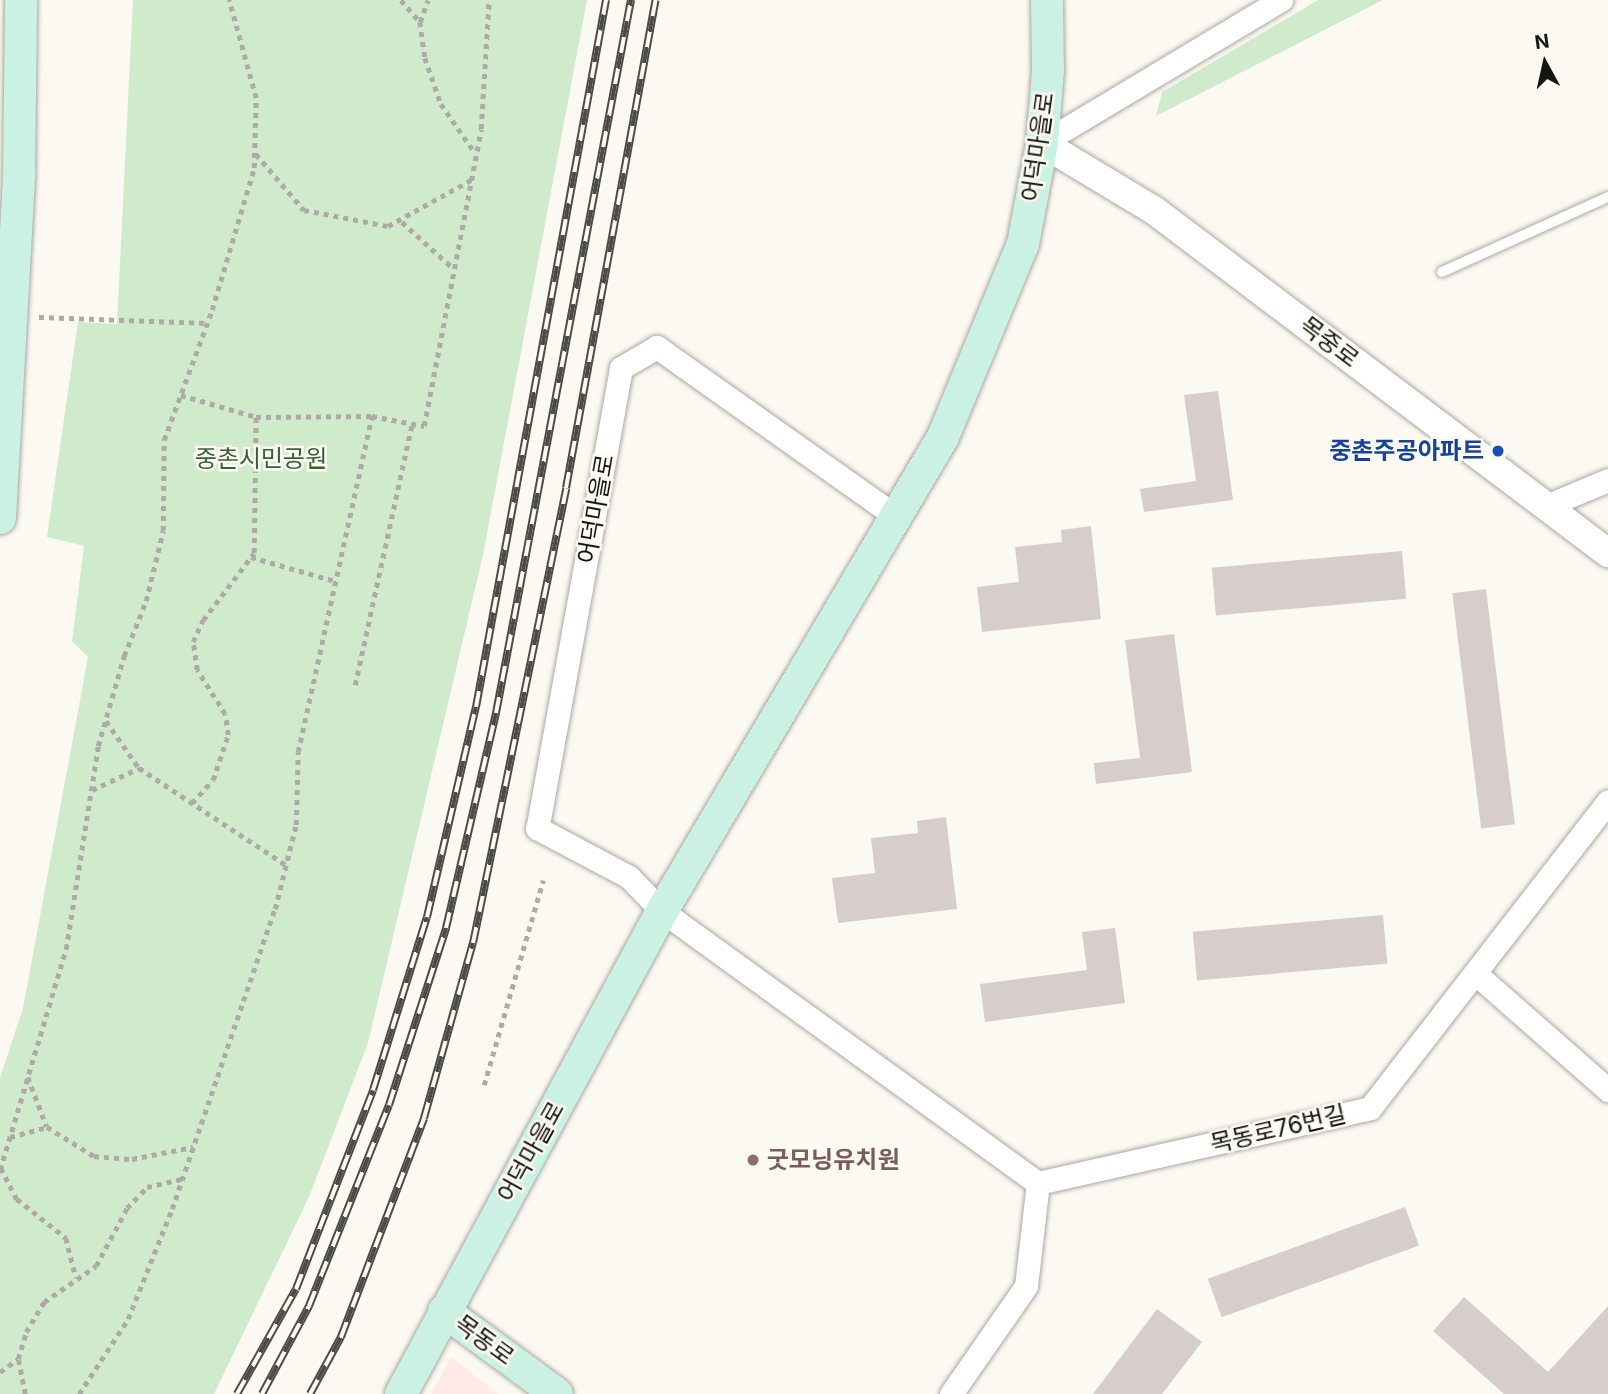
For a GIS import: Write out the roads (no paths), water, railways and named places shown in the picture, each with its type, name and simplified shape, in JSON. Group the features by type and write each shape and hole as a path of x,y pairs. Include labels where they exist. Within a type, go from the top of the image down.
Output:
{"main road":[{"path":"0,518 13,317 21,0"},
{"name":"어덕마을로","path":"401,1394 662,911 943,436 1023,244 1042,143 1048,71 1047,0"},
{"name":"목동로","path":"444,1311 557,1394"}],"street":[{"path":"1042,143 1282,0"},
{"name":"목중로","path":"1042,143 1155,211 1608,553"},
{"name":"어덕마을로","path":"894,515 657,347 621,368 537,828 629,877 662,911 1038,1183"},
{"path":"1546,506 1608,480"},
{"name":"목동로76번길","path":"1038,1183 1370,1108 1608,801"},
{"path":"1476,974 1608,1090"},
{"path":"951,1394 1027,1286 1038,1183"}],"lane":[{"path":"1442,272 1608,197"}],"railway":[{"path":"237,1394 296,1289 373,1090 427,917 476,707 606,0"},
{"path":"262,1394 309,1306 389,1105 446,928 496,713 631,0"},
{"path":"310,1394 341,1337 424,1118 473,943 566,488 656,0"}],"place":[{"name":"중촌주공아파트","path":"1498,451"},
{"name":"굿모닝유치원","path":"753,1160"}],"park label":[{"name":"중촌시민공원","path":"261,459"}]}
